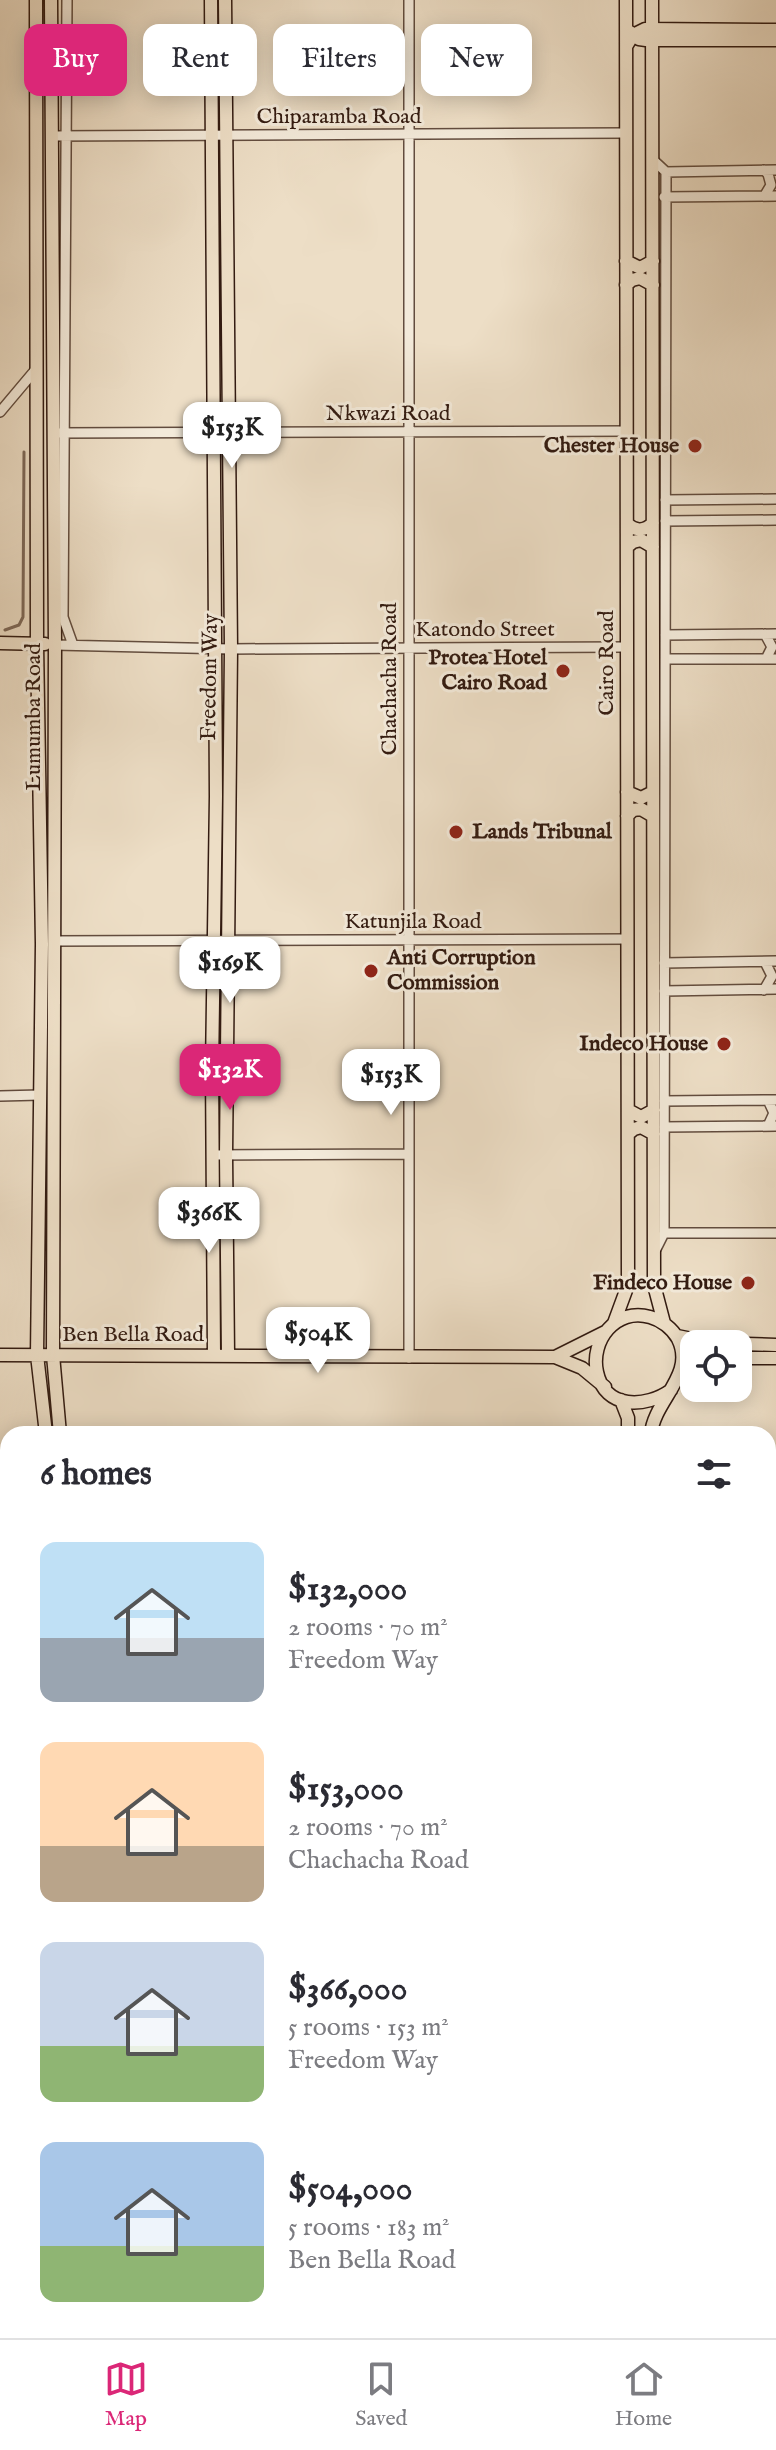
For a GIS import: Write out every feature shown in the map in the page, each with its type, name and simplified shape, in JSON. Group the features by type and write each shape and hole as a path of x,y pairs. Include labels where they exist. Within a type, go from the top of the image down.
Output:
{"main road":[{"name":"Lumumba Road","path":"36,0 37,644 42,944 37,1355 45,1426"},
{"name":"Lumumba Road","path":"51,0 51,136 59,433 55,645 53,1355 59,1426"},
{"name":"Freedom Way","path":"211,0 230,433 227,1069 220,1155 221,1355"},
{"name":"Freedom Way","path":"220,1155 212,1069 216,796 214,434 218,135 225,0"},
{"name":"Cairo Road","path":"610,1328 628,1285 626,48 630,30 626,0"},
{"name":"Cairo Road","path":"652,6 653,452 659,522 653,547 659,614 653,717 653,816 659,846 659,1170 654,1285 664,1323"},
{"path":"652,6 658,23 669,34 776,40"},
{"path":"630,30 652,34 776,30"},
{"path":"652,56 669,34"},
{"path":"626,261 640,268 653,261"},
{"path":"626,285 640,278 653,285"},
{"path":"627,523 641,530 659,522"},
{"path":"627,547 641,540 653,547"},
{"path":"0,643 55,645"},
{"path":"627,792 641,798 653,792"},
{"path":"627,816 633,810 641,809 653,816"},
{"path":"212,1069 227,1069"},
{"path":"628,1110 641,1117 659,1106"},
{"path":"628,1134 641,1127 659,1131"},
{"path":"671,1390 647,1403 621,1400 605,1387 599,1377 596,1360 599,1343 610,1328 636,1315 664,1323 677,1336 680,1348"},
{"name":"Ben Bella Road","path":"555,1357 610,1328"},
{"path":"677,1336 712,1343 776,1345"},
{"name":"Ben Bella Road","path":"0,1355 555,1357 582,1368 605,1387"},
{"path":"752,1358 776,1358"},
{"path":"652,1426 654,1418 680,1375"},
{"path":"621,1400 628,1426"}],"street":[{"path":"67,0 59,433 63,617 73,645"},
{"name":"Chachacha Road","path":"409,0 409,1358"},
{"name":"Chiparamba Road","path":"51,136 626,133"},
{"path":"652,159 666,172 776,170"},
{"path":"764,170 771,185 765,195"},
{"path":"659,1025 664,991 659,846 665,635 659,614 659,522 665,500 666,172"},
{"path":"653,206 666,196 776,196"},
{"path":"653,334 666,348"},
{"path":"0,412 37,368"},
{"name":"Nkwazi Road","path":"59,433 627,431"},
{"path":"653,452 666,437"},
{"path":"659,522 771,520 773,510 771,499 665,500"},
{"path":"665,635 771,634 772,647 771,659 665,659"},
{"name":"Katondo Street","path":"55,645 231,649 627,647"},
{"path":"653,717 665,708"},
{"name":"Katunjila Road","path":"54,941 627,939"},
{"path":"664,963 770,962 772,976 764,990"},
{"path":"664,991 776,989"},
{"path":"0,1096 40,1095"},
{"path":"659,1106 772,1100 774,1113 772,1126 659,1131"},
{"path":"220,1155 408,1154"},
{"path":"654,1252 664,1233 659,1170"},
{"path":"664,1233 776,1233"}],"waterway":[{"path":"5,630 19,625 23,617 24,452"}],"place":[{"name":"Chester House","path":"695,446"},
{"name":"Protea Hotel Cairo Road","path":"563,671"},
{"name":"Lands Tribunal","path":"456,832"},
{"name":"Anti Corruption Commission","path":"371,971"},
{"name":"Indeco House","path":"724,1044"},
{"name":"Findeco House","path":"748,1283"}]}
